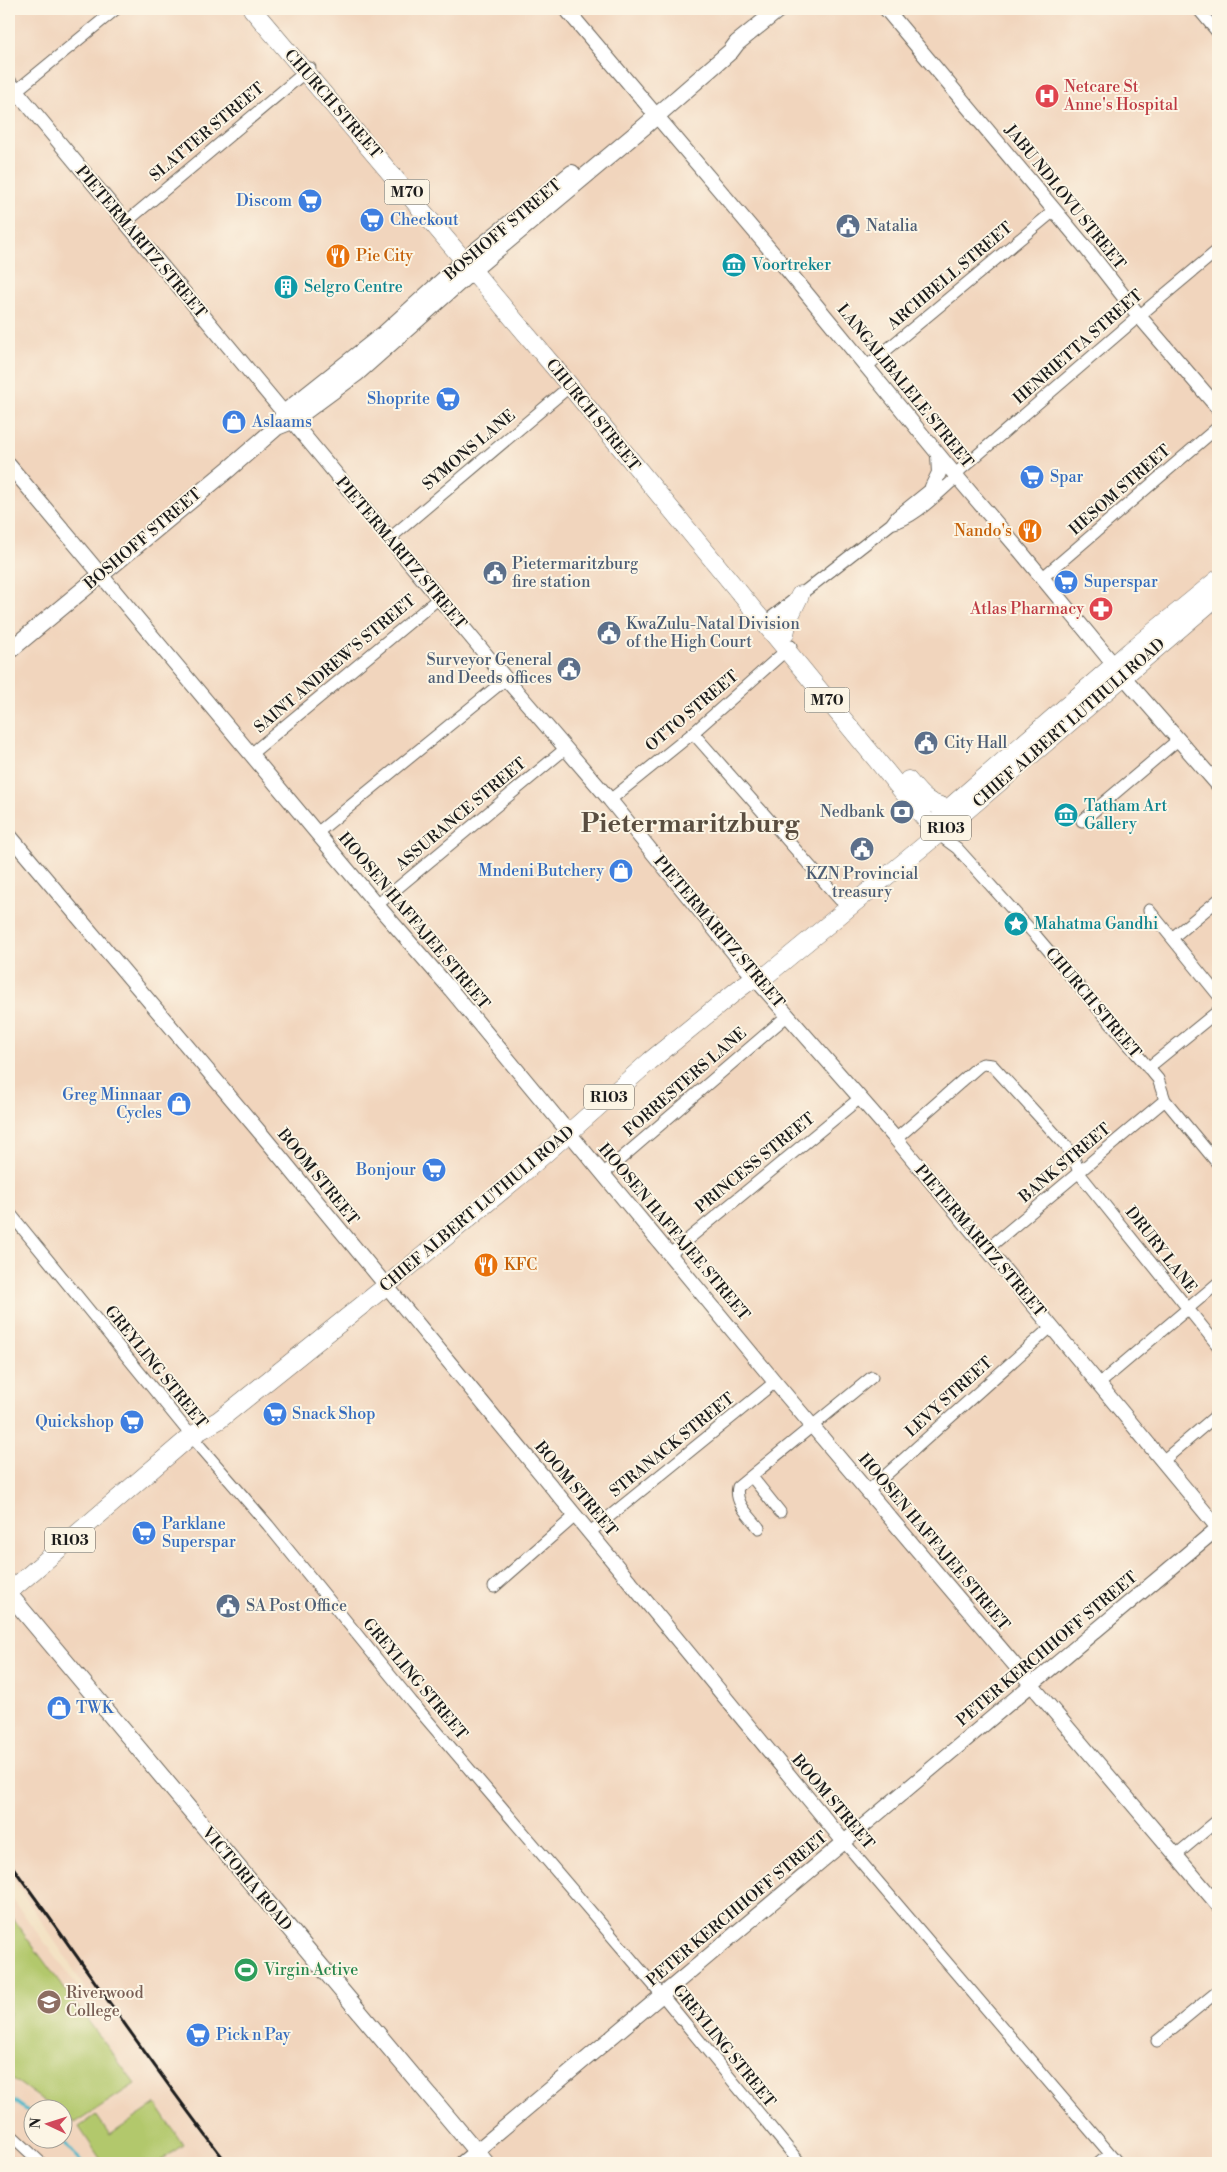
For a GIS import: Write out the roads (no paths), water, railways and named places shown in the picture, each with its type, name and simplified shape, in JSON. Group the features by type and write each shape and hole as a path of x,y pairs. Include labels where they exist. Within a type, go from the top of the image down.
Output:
{"main road":[{"name":"CHURCH STREET","path":"252,9 308,69 473,262 768,620"},
{"name":"CHURCH STREET","path":"263,9 308,69"},
{"name":"BOSHOFF STREET","path":"9,651 230,468 284,420 364,367 473,262 779,9"},
{"name":"CHURCH STREET","path":"473,262 570,386 768,620 922,797 932,804 941,823"},
{"name":"CHIEF ALBERT LUTHULI ROAD","path":"10,1598 194,1440 386,1286 568,1134 650,1061 755,977 768,974 1119,670 1218,580"},
{"path":"788,643 788,620 800,595"},
{"name":"CHIEF ALBERT LUTHULI ROAD","path":"1119,670 1218,596"},
{"name":"CHURCH STREET","path":"788,643 941,823"},
{"name":"CHIEF ALBERT LUTHULI ROAD","path":"755,977 757,968 761,964 840,900 941,823"},
{"name":"VICTORIA ROAD","path":"10,1598 481,2158"}],"street":[{"path":"12,86 116,9"},
{"name":"LANGALIBALELE STREET","path":"566,9 789,272 1119,670 1218,785"},
{"name":"JABU NDLOVU STREET","path":"886,9 1055,210 1139,316 1218,408"},
{"path":"1198,9 1218,33"},
{"name":"SLATTER STREET","path":"125,223 308,69"},
{"name":"PIETERMARITZ STREET","path":"12,86 284,420 389,539 610,800 755,977 896,1139 986,1250 1164,1460 1218,1528"},
{"name":"ARCHBELL STREET","path":"866,367 1055,210"},
{"name":"HENRIETTA STREET","path":"891,524 904,521 956,473 1218,250"},
{"name":"SYMONS LANE","path":"389,539 570,386"},
{"name":"HESOM STREET","path":"1042,578 1218,427"},
{"path":"932,487 940,473 938,454"},
{"name":"HOOSEN HAFFAJEE STREET","path":"9,464 317,834 446,984 568,1134 775,1382 1218,1905"},
{"name":"HENRIETTA STREET","path":"768,620 891,524 897,516 932,487 956,473"},
{"name":"SAINT ANDREW'S STREET","path":"251,754 439,598"},
{"name":"OTTO STREET","path":"610,800 693,733 788,643"},
{"path":"317,834 506,679"},
{"path":"693,733 840,900"},
{"path":"1082,821 1179,739"},
{"name":"ASSURANCE STREET","path":"377,905 565,749"},
{"name":"CHURCH STREET","path":"941,823 957,848 1038,937 1158,1079 1165,1100 1218,1164"},
{"name":"BOOM STREET","path":"9,835 251,1122 844,1842 1114,2159"},
{"path":"1172,938 1218,900"},
{"path":"1148,910 1218,995"},
{"path":"1148,1068 1218,1011"},
{"name":"FORRESTERS LANE","path":"603,1174 788,1015"},
{"name":"DRURY LANE","path":"896,1139 980,1066 988,1064 995,1068 1066,1146 1073,1155 1079,1173 1218,1346"},
{"name":"PRINCESS STREET","path":"670,1254 860,1098"},
{"name":"BANK STREET","path":"986,1250 1165,1100"},
{"name":"GREYLING STREET","path":"9,1212 194,1440 268,1525 412,1702 662,1995 800,2163"},
{"path":"1099,1384 1218,1284"},
{"name":"LEVY STREET","path":"868,1491 1051,1327"},
{"path":"759,1528 738,1501 736,1494 738,1487 872,1377"},
{"name":"STRANACK STREET","path":"589,1534 775,1382"},
{"path":"1164,1460 1218,1414"},
{"path":"752,1477 780,1512"},
{"path":"494,1587 575,1516"},
{"name":"PETER KERCHHOFF STREET","path":"462,2163 481,2158 662,1995 1218,1528"},
{"path":"1176,1855 1218,1820"},
{"path":"1157,2041 1218,1991"},
{"path":"9,2133 41,2163"},
{"path":"1099,2163 1114,2159"}],"waterway":[{"path":"9,2097 22,2107"},
{"path":"71,2150 82,2163"}],"railway":[{"path":"9,1862 171,2089 227,2163"}],"place":[{"name":"Netcare St Anne's Hospital","path":"1047,96"},
{"name":"Discom","path":"310,201"},
{"name":"Checkout","path":"372,220"},
{"name":"Natalia","path":"848,226"},
{"name":"Pie City","path":"338,256"},
{"name":"Voortreker","path":"734,265"},
{"name":"Selgro Centre","path":"286,287"},
{"name":"Shoprite","path":"448,399"},
{"name":"Aslaams","path":"234,422"},
{"name":"Spar","path":"1032,477"},
{"name":"Nando's","path":"1030,531"},
{"name":"Pietermaritzburg fire station","path":"495,573"},
{"name":"Superspar","path":"1066,582"},
{"name":"Atlas Pharmacy","path":"1101,609"},
{"name":"KwaZulu-Natal Division of the High Court","path":"609,633"},
{"name":"Surveyor General and Deeds offices","path":"569,669"},
{"name":"City Hall","path":"926,743"},
{"name":"Nedbank","path":"902,812"},
{"name":"Tatham Art Gallery","path":"1066,815"},
{"name":"KZN Provincial treasury","path":"862,849"},
{"name":"Mndeni Butchery","path":"621,871"},
{"name":"Mahatma Gandhi","path":"1016,924"},
{"name":"Greg Minnaar Cycles","path":"179,1104"},
{"name":"Bonjour","path":"434,1170"},
{"name":"KFC","path":"486,1265"},
{"name":"Snack Shop","path":"275,1414"},
{"name":"Quickshop","path":"132,1422"},
{"name":"Parklane Superspar","path":"144,1533"},
{"name":"SA Post Office","path":"228,1606"},
{"name":"TWK","path":"59,1708"},
{"name":"Virgin Active","path":"246,1970"},
{"name":"Riverwood College","path":"49,2002"},
{"name":"Pick n Pay","path":"198,2035"}],"district":[{"name":"Pietermaritzburg","path":"690,824"}]}
